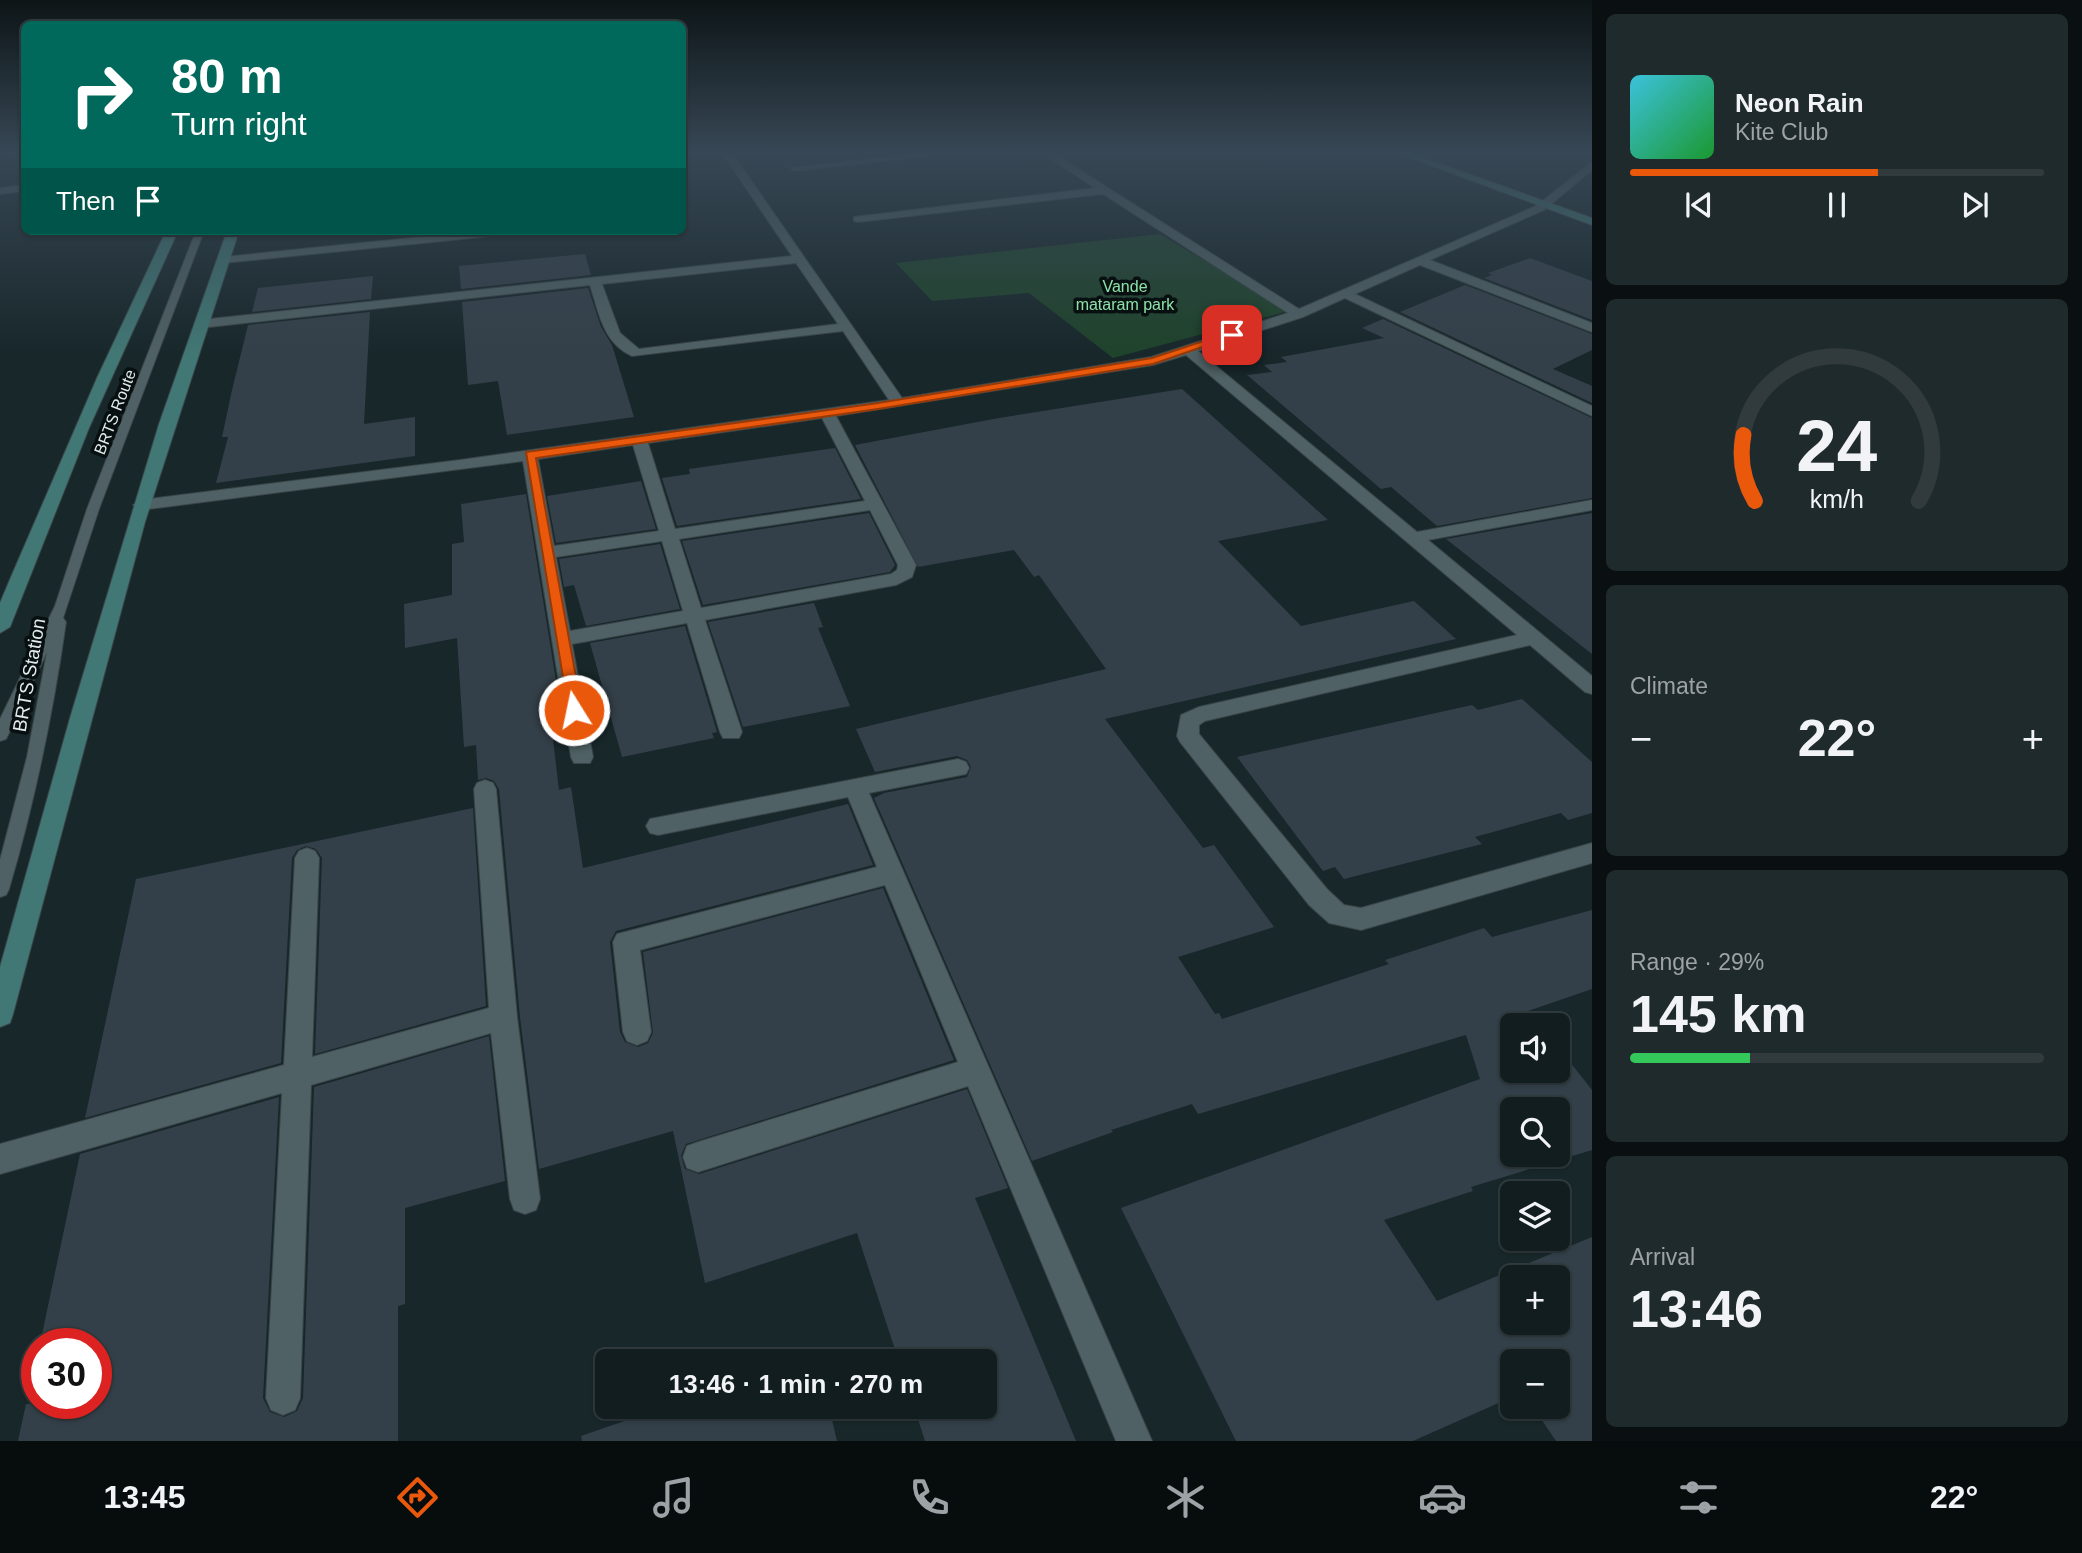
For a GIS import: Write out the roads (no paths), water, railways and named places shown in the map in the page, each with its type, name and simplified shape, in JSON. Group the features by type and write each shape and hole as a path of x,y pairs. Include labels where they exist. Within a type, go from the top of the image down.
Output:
{"main road":[{"path":"0,627 42,520 132,313 170,235"},
{"path":"0,1014 141,505 232,235"}],"street":[{"path":"773,220 898,403"},
{"path":"1155,220 1298,313"},
{"path":"141,505 639,440 898,403 1153,361 1298,313 1510,220"},
{"path":"223,260 473,235"},
{"path":"200,324 799,259"},
{"path":"1419,260 1592,328"},
{"path":"595,281 614,339 625,350 637,353 846,327"},
{"path":"1344,293 1592,412"},
{"path":"1188,349 1592,686"},
{"path":"562,639 896,579 906,573 907,565 827,413"},
{"path":"639,440 731,732"},
{"path":"530,455 582,757"},
{"path":"547,553 874,503"},
{"path":"1412,538 1592,505"},
{"path":"1534,638 1199,715 1188,721 1188,736 1318,897 1339,915 1361,919 1592,853"},
{"path":"658,826 958,768"},
{"path":"855,788 1134,1441"},
{"path":"485,789 503,1017 525,1199"},
{"path":"283,1398 307,858"},
{"path":"638,1032 626,943 892,873"},
{"path":"0,1159 503,1017"},
{"path":"698,1157 976,1070"}],"lane":[{"name":"BRTS Route","path":"62,606 93,509 198,235"},
{"name":"BRTS Station","path":"0,735 62,606"},
{"name":"BRTS Station","path":"0,889 22,820 48,697 62,606"}],"park label":[{"name":"Vande mataram park","path":"1125,295"}]}
